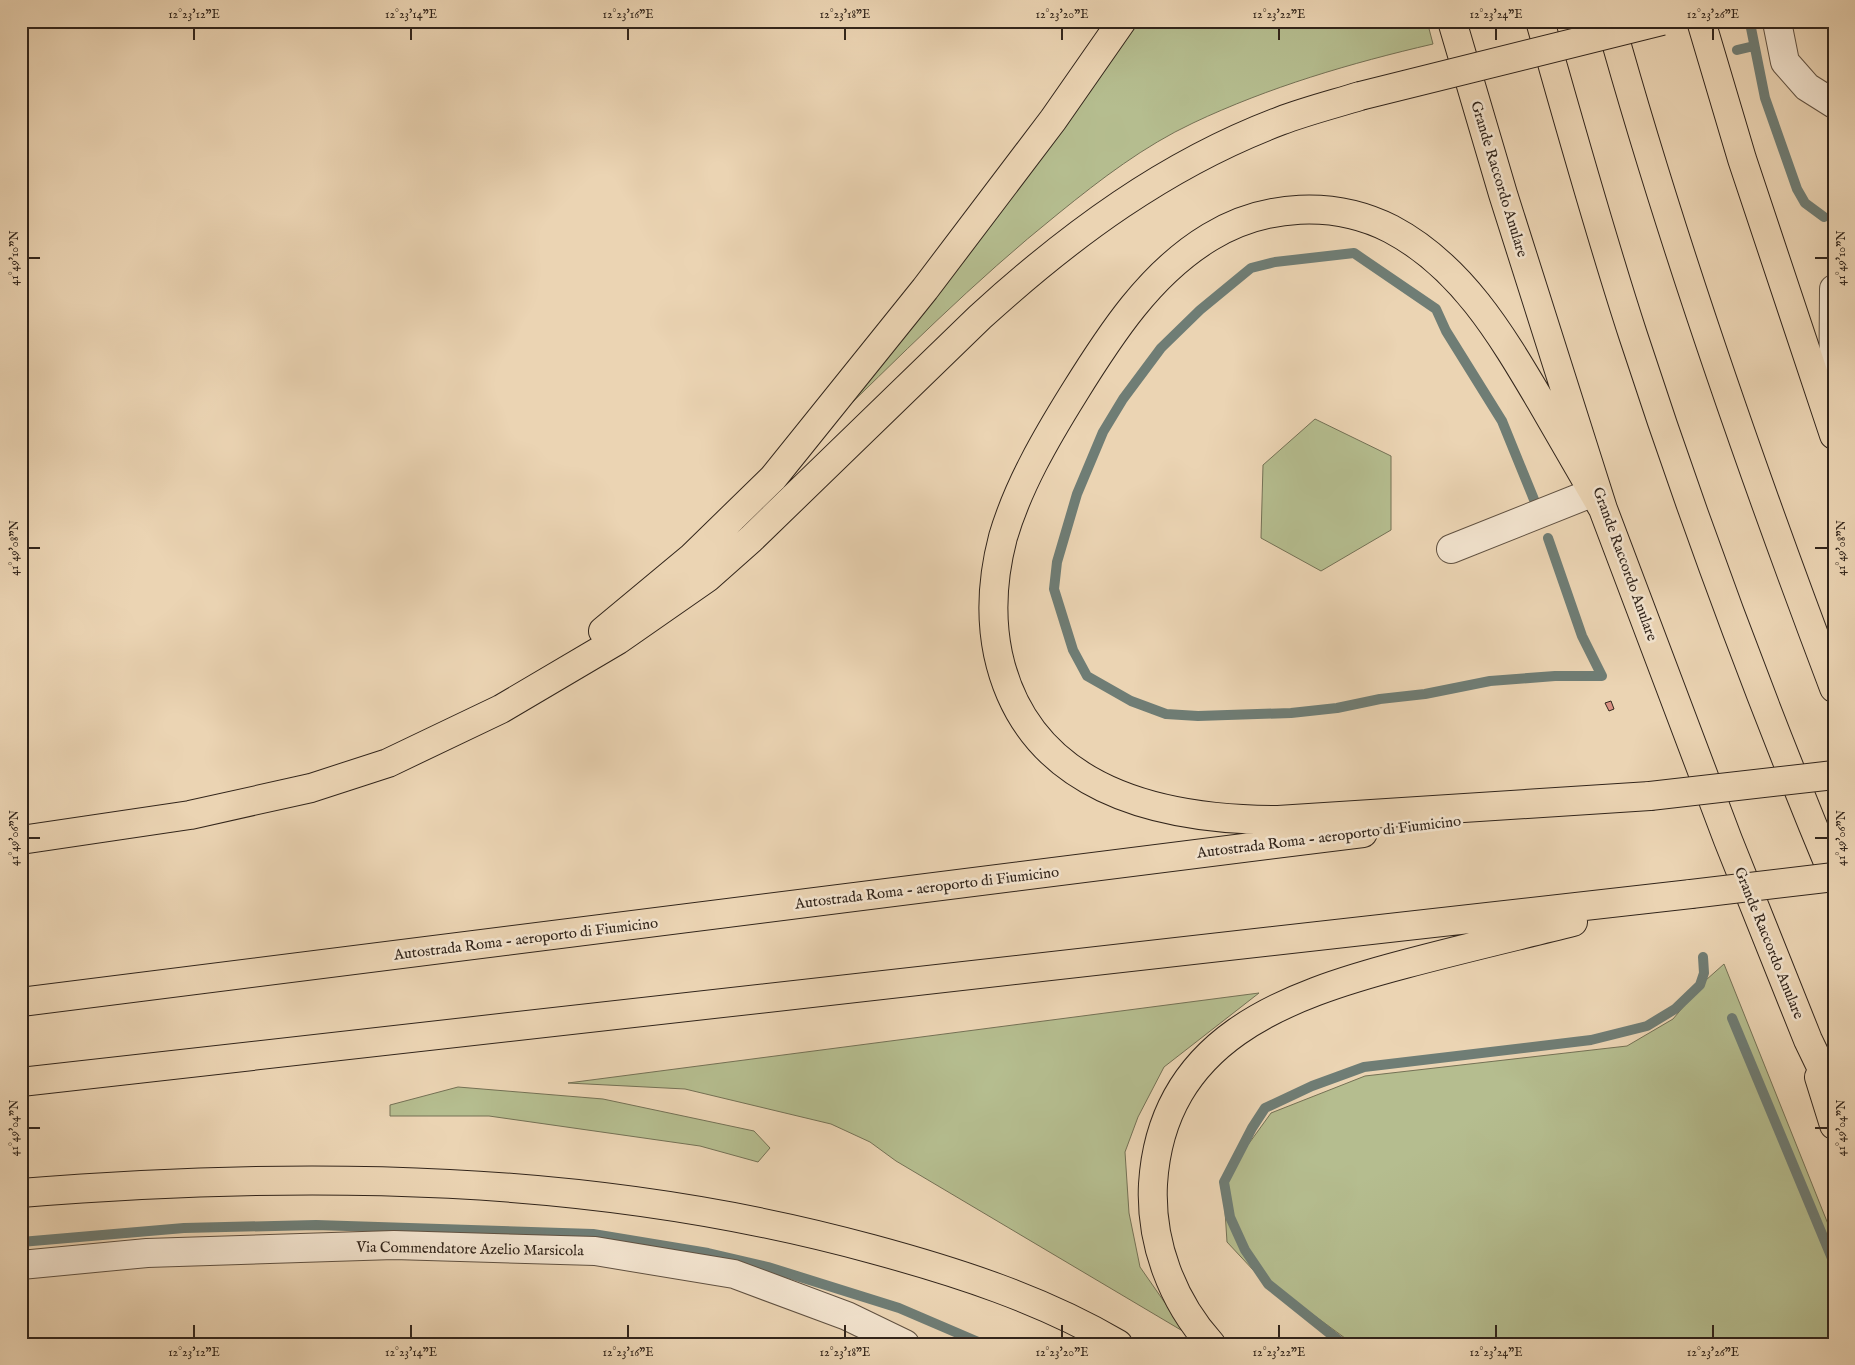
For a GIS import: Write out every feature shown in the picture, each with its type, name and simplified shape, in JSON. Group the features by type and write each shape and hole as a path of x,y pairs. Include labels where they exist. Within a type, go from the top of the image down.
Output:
{"highway":[{"path":"501,709 610,626 686,562 773,478 926,289 1053,120 1122,21"},
{"name":"Grande Raccordo Anulare","path":"1452,21 1503,194 1598,501 1728,840 1808,1040 1834,1094"},
{"path":"21,1082 1834,877 1741,648 1673,453 1633,336 1590,199 1540,21"},
{"path":"1610,21 1648,158 1743,444 1834,688"},
{"path":"21,840 190,815 311,788 388,763 501,709 618,640 707,578 751,539 1014,286 1092,224 1165,175 1213,150 1281,120 1360,96 1662,21"},
{"path":"1701,21 1742,159 1834,435"},
{"path":"1598,501 1494,326 1470,294 1433,258 1399,234 1356,216 1316,210 1271,213 1226,229 1181,258 1138,301 1085,375 1042,449 1010,517 995,572 994,617 997,646 1005,680 1016,706 1033,733 1051,753 1070,769 1095,783 1162,808 1224,818 1278,820 1650,796"},
{"name":"Autostrada Roma - aeroporto di Fiumicino","path":"21,1002 1650,796 1834,775"},
{"path":"1211,1344 1186,1312 1169,1277 1158,1239 1153,1200 1156,1163 1170,1113 1185,1082 1210,1053 1241,1027 1265,1013 1309,994 1344,982 1428,958 1691,894"},
{"path":"1808,1040 1834,1125"},
{"path":"21,1192 174,1182 337,1179 490,1186 620,1199 751,1220 840,1240 925,1264 1010,1292 1118,1344"}],"street":[{"path":"1777,22 1785,62 1807,87 1834,104"},
{"path":"1834,289 1834,435"},
{"path":"1451,549 1540,514 1598,501"},
{"name":"Via Commendatore Azelio Marsicola","path":"21,1265 147,1253 394,1245 595,1251 734,1274 847,1316 905,1344"}],"green space":[{"path":"1128,21 1427,21 1433,44 1372,59 1281,87 1222,110 1157,142 1075,200 1028,239 937,320 821,433"},
{"path":"1315,419 1391,456 1391,530 1321,571 1261,538 1263,465"},
{"path":"1724,964 1834,1239 1834,1344 1353,1344 1255,1272 1227,1242 1225,1211 1229,1171 1271,1113 1365,1076 1627,1046 1673,1019 1706,980"},
{"path":"1259,993 1164,1067 1138,1117 1125,1152 1129,1213 1140,1267 1186,1333 896,1161 870,1142 831,1124 685,1089 568,1083"},
{"path":"458,1087 603,1099 754,1131 770,1148 758,1162 700,1146 489,1116 390,1116 390,1105"}],"building":[{"path":"1611,701 1614,709 1609,711 1605,703"}],"waterway":[{"path":"1751,28 1765,98 1797,189 1805,203 1824,217"},
{"path":"1737,50 1754,46"},
{"path":"1535,502 1502,421 1446,331 1436,309 1354,253 1275,262 1251,268 1200,310 1161,348 1123,399 1103,432 1077,494 1057,562 1054,589 1073,650 1087,676 1131,701 1166,714 1198,716 1291,713 1337,708 1380,699 1425,694 1490,681 1555,676 1602,676 1582,636 1548,538"},
{"path":"1343,1344 1268,1284 1245,1250 1230,1217 1224,1182 1252,1128 1265,1108 1312,1086 1364,1067 1591,1040 1647,1026 1675,1009 1700,985 1704,973 1703,957"},
{"path":"1732,1018 1834,1263"},
{"path":"21,1242 184,1228 316,1225 593,1234 708,1253 768,1267 899,1308 983,1344"}]}
